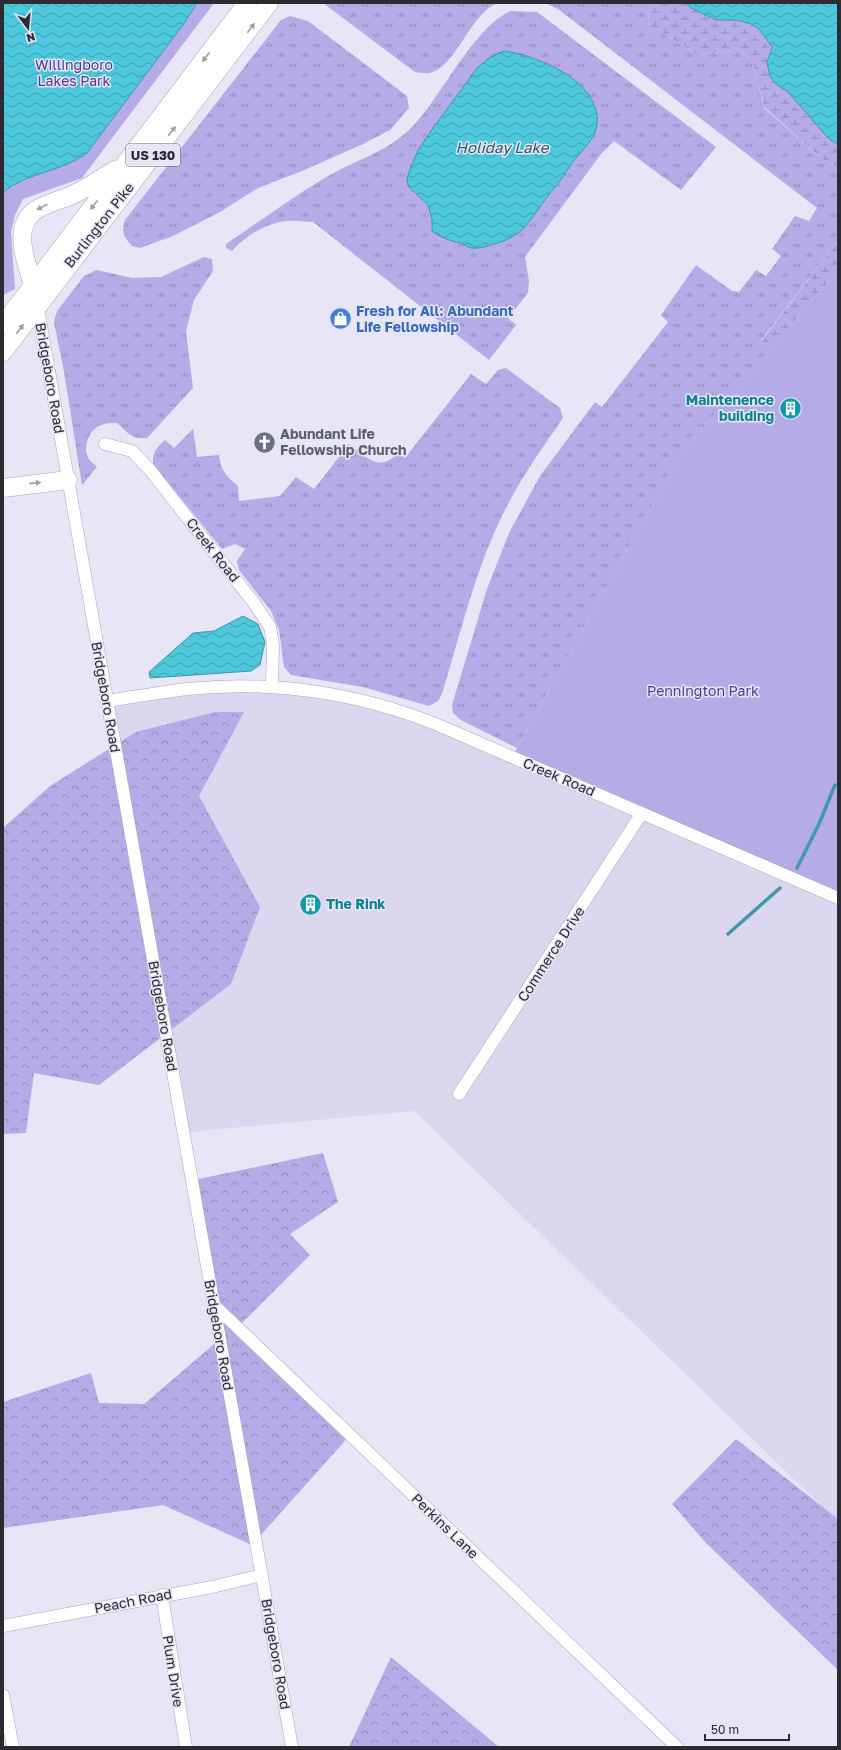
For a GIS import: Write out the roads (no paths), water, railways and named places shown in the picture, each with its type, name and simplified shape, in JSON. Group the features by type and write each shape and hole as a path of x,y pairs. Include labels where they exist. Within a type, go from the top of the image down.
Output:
{"highway":[{"name":"Burlington Pike","path":"3,325 246,3"},
{"name":"Burlington Pike","path":"3,352 269,3"},
{"path":"33,285 23,252 22,243 28,218 41,208 84,189 126,163"},
{"path":"3,488 68,480"}],"street":[{"name":"Bridgeboro Road","path":"33,285 38,306 292,1747"},
{"name":"Creek Road","path":"105,444 132,451 150,470 254,603 270,628 273,645 272,687"},
{"name":"Creek Road","path":"107,701 188,689 272,687 349,697 404,712 438,725 838,898"},
{"name":"Commerce Drive","path":"459,1094 642,813"},
{"name":"Perkins Lane","path":"214,1305 677,1747"},
{"name":"Peach Road","path":"3,1626 262,1575"},
{"name":"Plum Drive","path":"162,1595 186,1747"},
{"path":"3,1695 13,1747"}],"water":[{"name":"Willingboro Lakes Park","path":"3,3 197,3 185,22 87,153 67,164 23,180 3,192"},
{"path":"687,3 838,3 838,145 828,138 788,92 777,85 770,77 767,62 772,47 760,30 751,24 737,20 716,20 691,8"},
{"name":"Holiday Lake","path":"504,51 534,59 551,66 567,75 581,86 591,98 597,113 596,129 588,144 573,161 528,223 518,233 502,242 484,247 471,248 442,237 432,231 432,219 428,205 408,186 407,178 418,150 478,67 493,55"},
{"path":"243,616 258,624 265,642 260,665 251,671 150,678 149,672 193,633 214,631"}],"waterway":[{"path":"797,868 819,824 835,785"},
{"path":"728,934 780,888"}],"place":[{"name":"Fresh for All: Abundant Life Fellowship","path":"341,319"},
{"name":"Maintenence building","path":"790,408"},
{"name":"Abundant Life Fellowship Church","path":"265,442"},
{"name":"The Rink","path":"310,904"}],"park label":[{"name":"Pennington Park","path":"703,691"}]}
